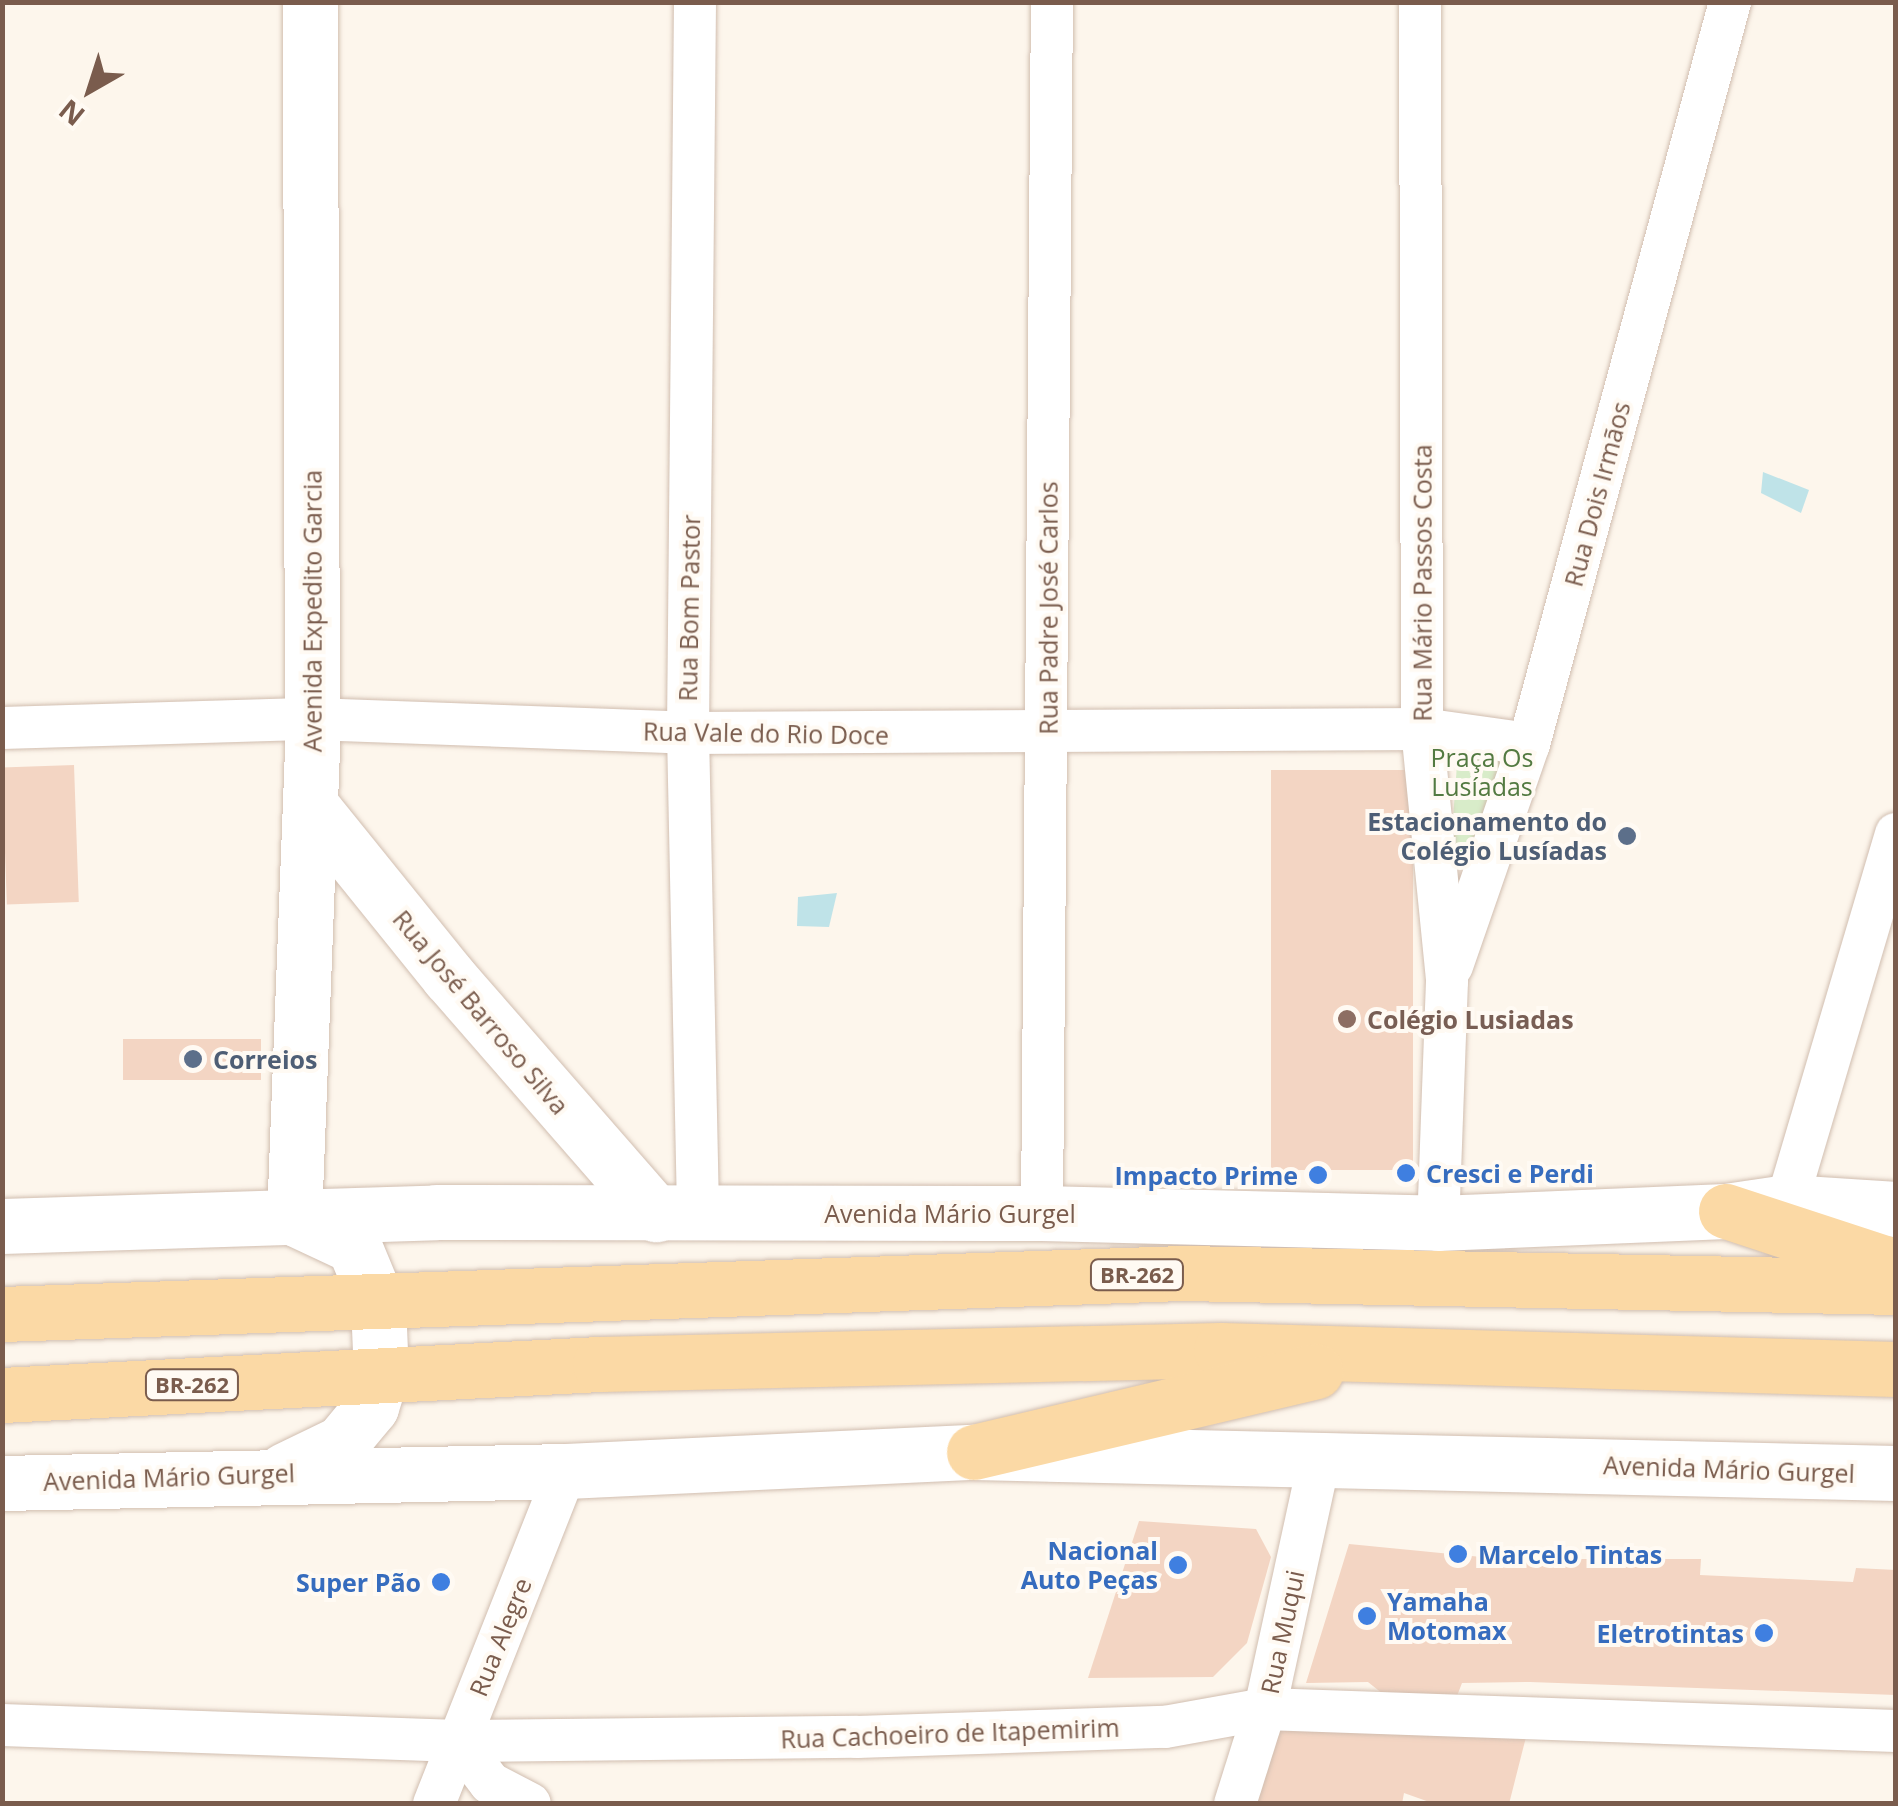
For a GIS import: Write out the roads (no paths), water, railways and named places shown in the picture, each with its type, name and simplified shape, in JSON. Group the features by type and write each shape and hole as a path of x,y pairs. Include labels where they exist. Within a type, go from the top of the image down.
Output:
{"main road":[{"name":"Avenida Expedito Garcia","path":"294,1218 311,806 310,2"},
{"name":"Rua José Barroso Silva","path":"311,806 449,977 677,1213"},
{"name":"Avenida Mário Gurgel","path":"2,1226 677,1213 1042,1213 1438,1223 1726,1211 1787,1202 1896,1209"},
{"path":"1726,1211 1896,1267"},
{"path":"280,1472 340,1443 372,1407 381,1375 378,1304 354,1246 294,1218"},
{"name":"BR-262","path":"2,1314 1184,1274 1896,1287"},
{"name":"BR-262","path":"2,1394 381,1375 1222,1350 1896,1368"},
{"path":"974,1452 1388,1354"},
{"name":"Avenida Mário Gurgel","path":"2,1483 280,1472 566,1471 974,1452 1896,1473"}],"street":[{"name":"Rua Bom Pastor","path":"677,1213 688,733 695,2"},
{"name":"Rua Padre José Carlos","path":"1042,1213 1052,2"},
{"name":"Rua Mário Passos Costa","path":"1420,2 1422,729 1446,981 1438,1223"},
{"name":"Rua Dois Irmãos","path":"1446,981 1530,744 1730,2"},
{"name":"Rua Vale do Rio Doce","path":"2,728 312,719 688,733 1047,736 1422,729 1530,744"},
{"path":"1787,1202 1896,834"},
{"name":"Rua Muqui","path":"1235,1804 1265,1709 1320,1458"},
{"name":"Rua Alegre","path":"434,1804 566,1471"},
{"name":"Rua Cachoeiro de Itapemirim","path":"2,1725 458,1741 1165,1727 1265,1709 1896,1732"},
{"path":"458,1741 490,1782 530,1804"}],"water":[{"path":"1763,472 1809,490 1801,513 1761,493"},
{"path":"837,893 829,927 797,926 798,897"}],"place":[{"name":"Estacionamento do Colégio Lusíadas","path":"1627,836"},
{"name":"Colégio Lusiadas","path":"1347,1019"},
{"name":"Correios","path":"193,1059"},
{"name":"Cresci e Perdi","path":"1406,1173"},
{"name":"Impacto Prime","path":"1318,1175"},
{"name":"Marcelo Tintas","path":"1458,1554"},
{"name":"Nacional Auto Peças","path":"1178,1565"},
{"name":"Super Pão","path":"441,1582"},
{"name":"Yamaha Motomax","path":"1367,1616"},
{"name":"Eletrotintas","path":"1764,1633"}],"park label":[{"name":"Praça Os Lusíadas","path":"1482,772"}]}
